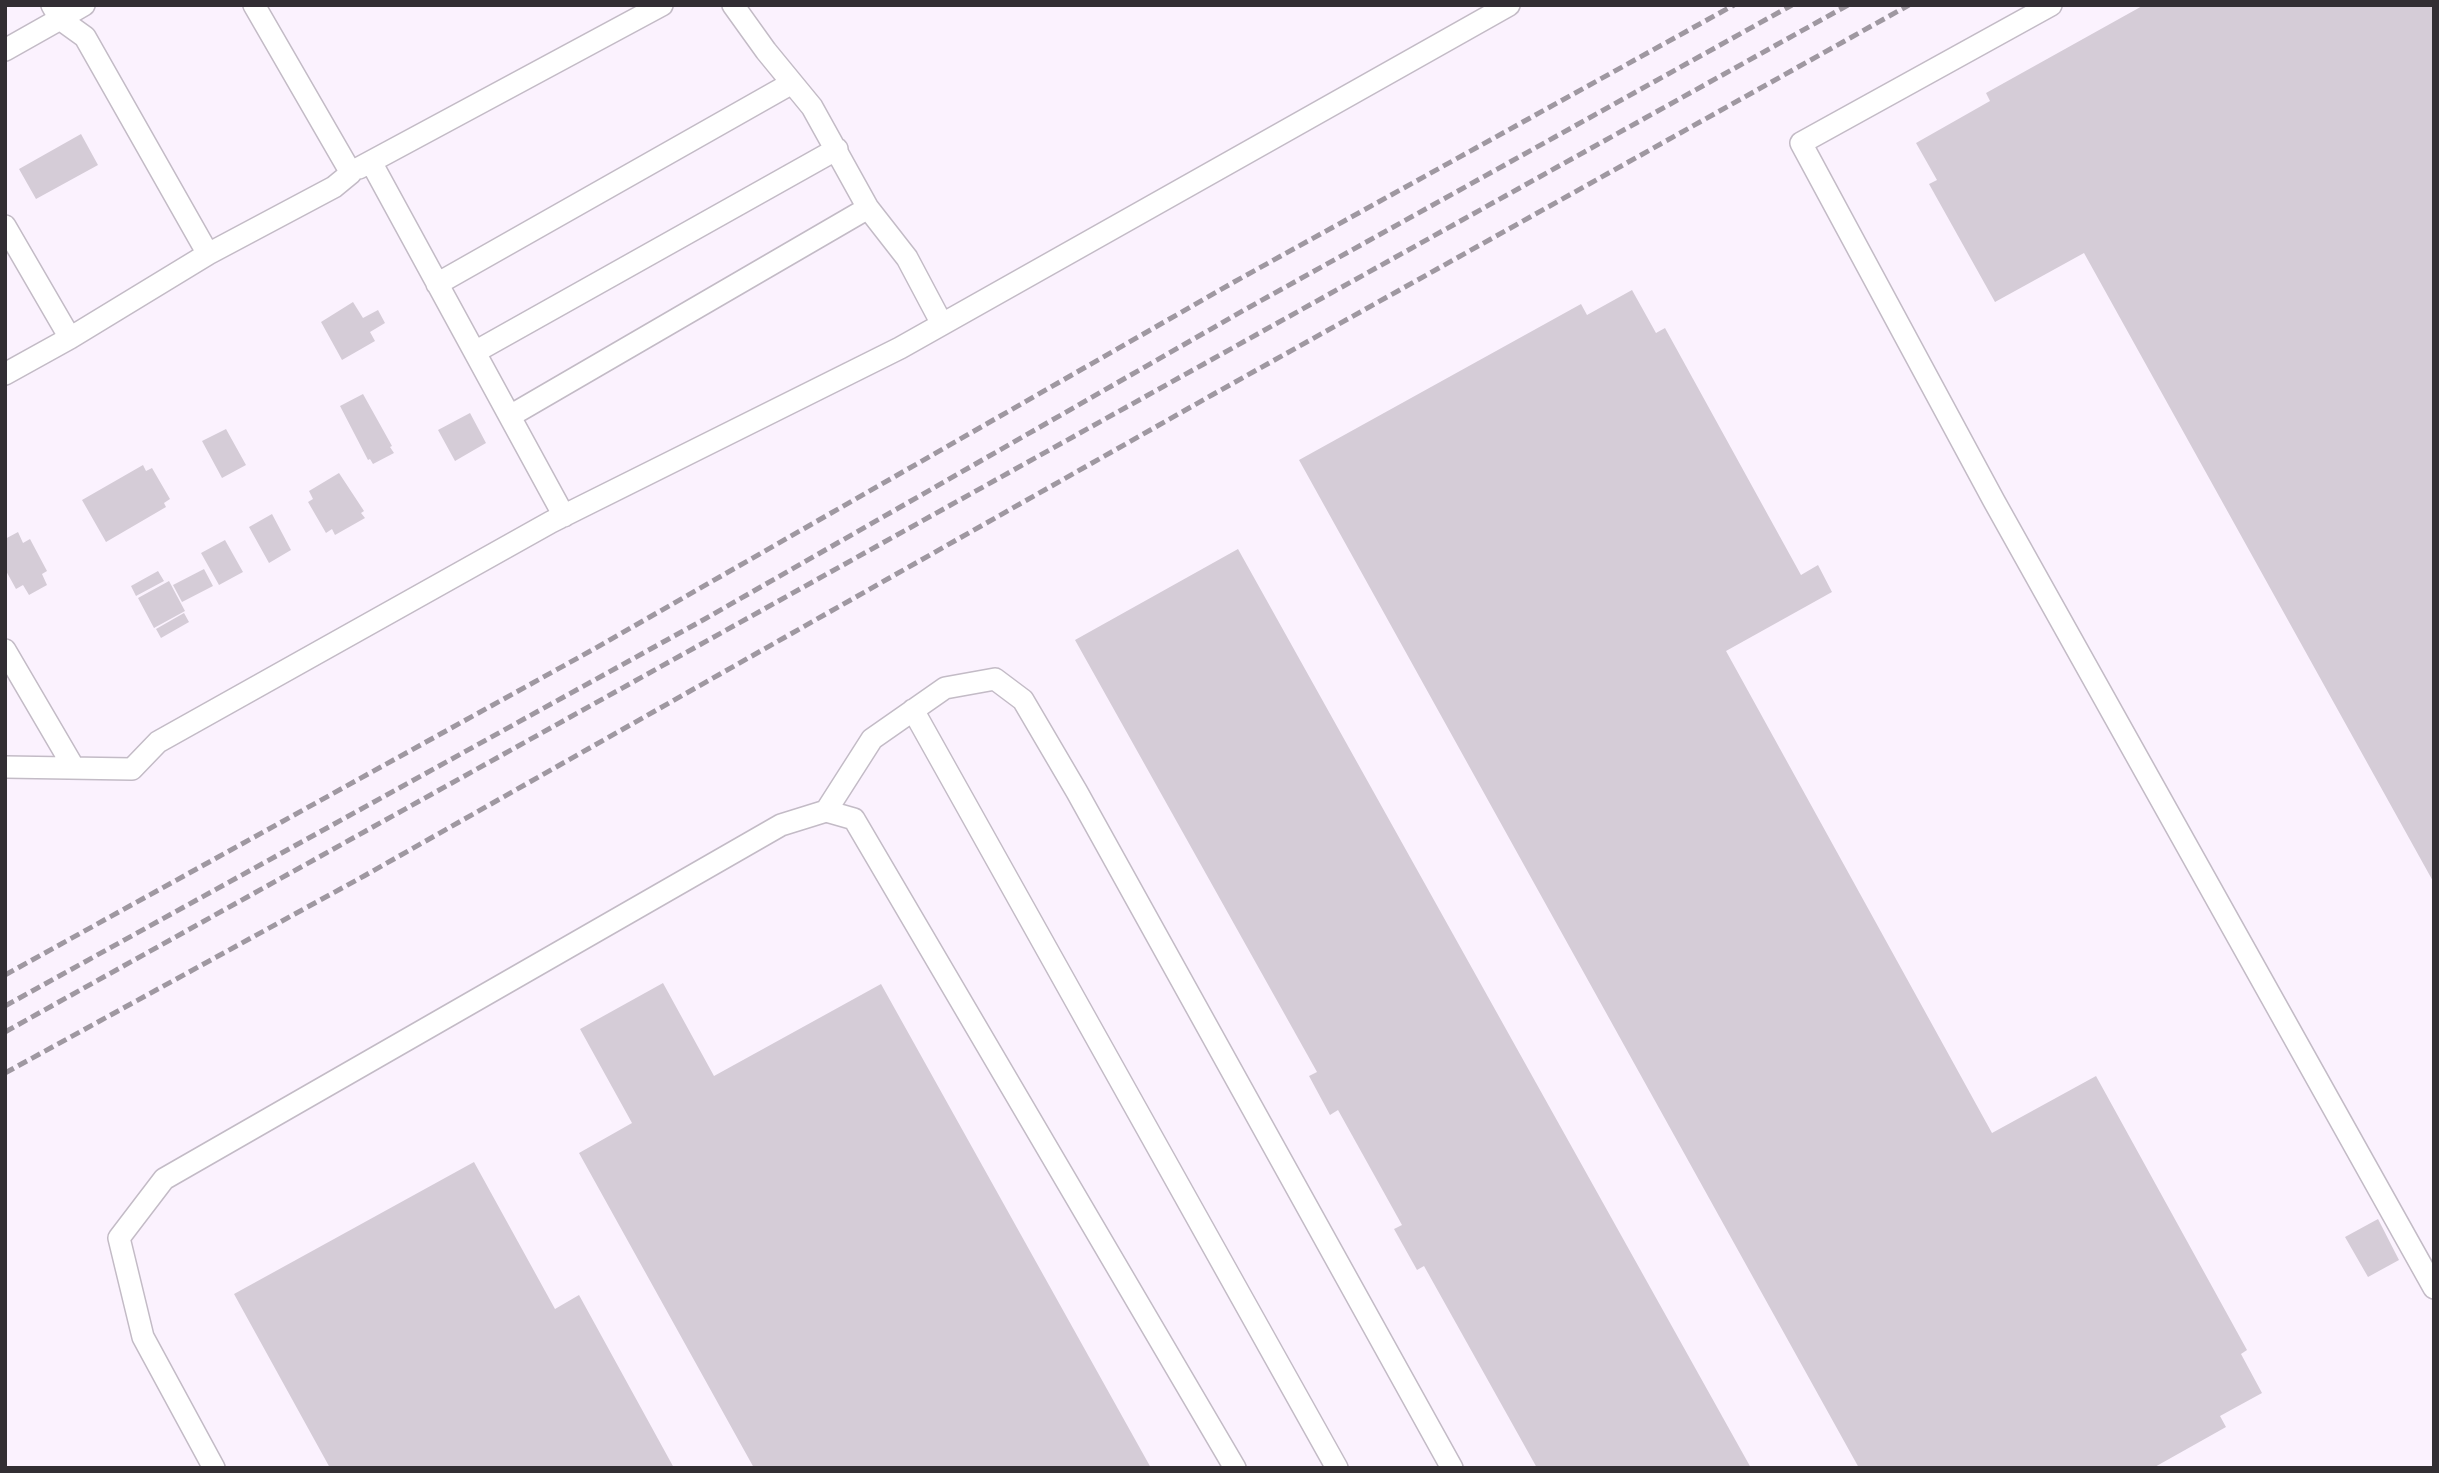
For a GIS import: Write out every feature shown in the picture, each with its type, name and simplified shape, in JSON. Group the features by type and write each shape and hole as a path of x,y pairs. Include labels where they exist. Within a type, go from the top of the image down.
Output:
{"lane":[{"path":"5,50 56,12 84,5"},
{"path":"254,5 351,173"},
{"path":"5,374 208,254 334,187 351,173 662,5"},
{"path":"733,5 812,107 868,208 907,258 942,324"},
{"path":"5,767 132,769 158,743 564,516 900,348 1509,5"},
{"path":"2051,5 1801,144 1994,501 2434,1288"},
{"path":"56,12 85,37 208,254"},
{"path":"437,284 792,83"},
{"path":"474,352 837,149"},
{"path":"371,162 564,516"},
{"path":"510,416 868,208"},
{"path":"5,226 70,338"},
{"path":"5,650 74,768"},
{"path":"826,811 872,739 945,688 995,679 1023,700 1077,792 1452,1468"},
{"path":"913,710 1337,1468"},
{"path":"214,1468 143,1337 119,1238 164,1179 781,825 826,811 854,819 1235,1468"}],"building":[{"path":"2144,5 2434,5 2434,883 2084,253 1995,302 1929,184 1937,180 1916,143 1990,101 1986,93"},
{"path":"81,134 98,165 36,199 19,169"},
{"path":"1632,290 1656,333 1665,328 1801,575 1818,565 1832,592 1726,651 1992,1133 2096,1076 2247,1350 2241,1354 2262,1393 2220,1416 2226,1427 2153,1468 1859,1468 1299,460 1581,304 1587,315"},
{"path":"353,302 363,318 378,310 385,323 370,332 375,341 342,360 321,322"},
{"path":"363,394 394,453 373,464 368,460 340,406"},
{"path":"470,413 486,443 455,461 438,430"},
{"path":"226,429 246,465 222,478 202,441"},
{"path":"143,465 146,471 152,468 170,499 164,503 166,507 106,542 82,500"},
{"path":"339,473 364,511 361,513 365,518 335,535 332,529 326,533 308,502 313,499 309,491"},
{"path":"272,514 291,550 269,563 249,527"},
{"path":"18,532 23,543 30,539 47,571 42,574 47,585 29,595 23,585 16,589 5,569 5,539"},
{"path":"225,540 243,572 219,585 201,553"},
{"path":"1238,549 1751,1468 1537,1468 1424,1266 1417,1270 1394,1229 1402,1225 1338,1110 1330,1115 1309,1076 1317,1072 1075,640"},
{"path":"204,569 213,586 182,602 173,585"},
{"path":"158,571 164,581 136,596 131,586"},
{"path":"169,581 185,611 154,628 138,598"},
{"path":"184,613 189,622 161,638 156,629"},
{"path":"663,983 714,1076 881,984 1151,1468 754,1468 579,1153 632,1123 580,1029"},
{"path":"474,1162 555,1309 579,1295 674,1468 330,1468 234,1294"},
{"path":"2378,1219 2399,1260 2368,1277 2345,1237"}],"railway":[{"path":"5,975 594,649 1234,282 1734,5"},
{"path":"5,1006 703,620 1246,309 1792,5"},
{"path":"5,1032 1848,5"},
{"path":"5,1073 364,876 1212,395 1909,5"}]}
